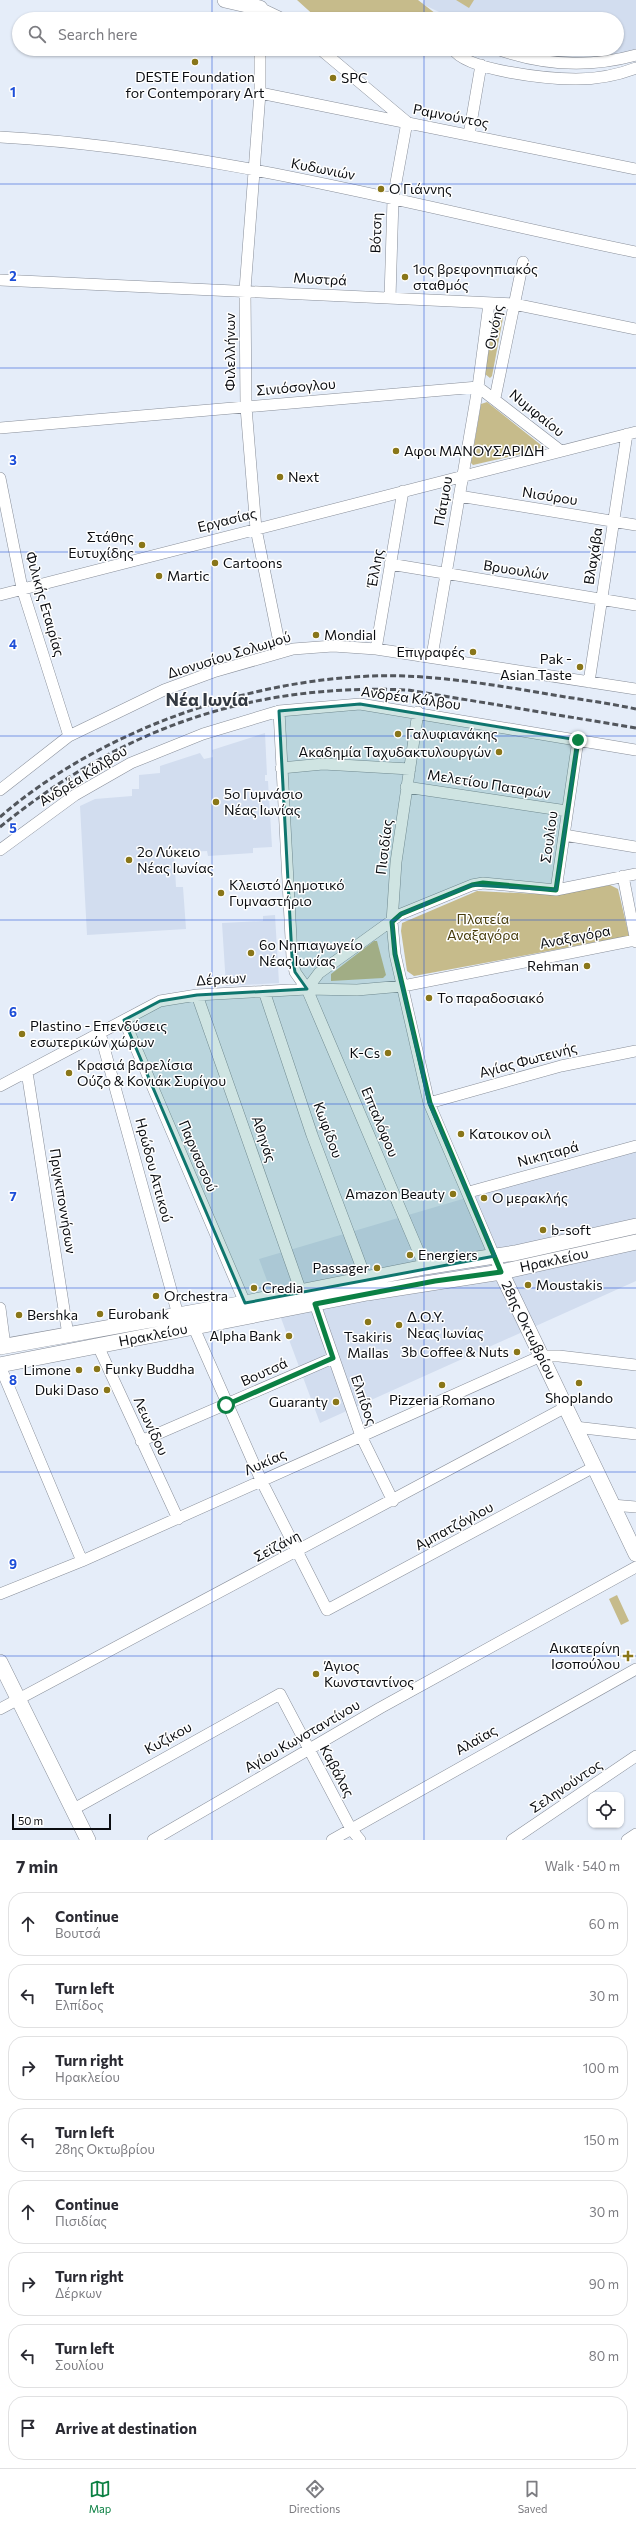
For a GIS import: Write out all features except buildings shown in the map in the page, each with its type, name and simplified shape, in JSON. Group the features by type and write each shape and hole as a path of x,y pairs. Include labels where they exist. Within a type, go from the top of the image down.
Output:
{"main road":[{"path":"225,0 261,3"},
{"name":"Ηρακλείου","path":"3,1347 245,1303 425,1266 495,1256 636,1226"},
{"name":"Ηρακλείου","path":"0,1365 427,1282 501,1272 636,1242"},
{"name":"28ης Οκτωβρίου","path":"501,1272 636,1554"},
{"path":"0,1662 88,1840"}],"street":[{"path":"261,3 273,12"},
{"path":"523,56 545,62 572,64 598,63 636,55"},
{"name":"Φιλελλήνων","path":"260,56 260,93 245,290 246,406 256,529 281,652"},
{"path":"328,56 407,122"},
{"path":"459,56 481,65 543,76 575,79 597,77 636,68"},
{"path":"470,135 481,65"},
{"name":"Ραμνούντος","path":"260,93 636,169"},
{"name":"Βότση","path":"390,298 393,199 407,122"},
{"name":"Κυδωνιών","path":"0,137 121,148 208,160 636,252"},
{"name":"Οινόης","path":"495,398 523,262"},
{"name":"Μυστρά","path":"0,280 245,290 489,304 514,304 636,329"},
{"name":"Πάτμου","path":"432,656 478,386 489,304"},
{"path":"478,386 495,398"},
{"name":"Σινιόσογλου","path":"0,428 478,386"},
{"name":"Νυμφαίου","path":"495,398 561,451"},
{"name":"Νυμφαίου","path":"462,476 633,433"},
{"name":"Βλαχάβα","path":"589,682 614,522 633,433"},
{"name":"Εργασίας","path":"0,595 22,588 462,476"},
{"name":"Φιλικής Εταιρίας","path":"0,478 22,588 69,736"},
{"name":"Έλλης","path":"376,649 403,491"},
{"name":"Νισύρου","path":"459,496 636,525"},
{"name":"Βρυουλών","path":"390,564 636,605"},
{"name":"Διονυσίου Σολωμού","path":"0,790 69,736 164,690 213,672 281,652 312,646 376,649 432,656 636,689"},
{"name":"Ανδρέα Κάλβου","path":"0,850 75,795 131,763 203,734 279,711 360,704 418,712 636,750"},
{"name":"Επταλόφου","path":"279,711 292,957 295,972 307,989 425,1266"},
{"name":"Πισιδίας","path":"403,986 395,954 392,922 396,862 418,712"},
{"name":"Σουλίου","path":"556,890 578,740"},
{"name":"Μελετίου Παταρών","path":"281,768 323,764 410,769"},
{"name":"Μελετίου Παταρών","path":"406,787 568,811"},
{"path":"564,835 636,847"},
{"path":"307,989 319,973 392,922 401,914 472,885 483,883 556,890 636,874"},
{"path":"623,876 636,941"},
{"name":"Αναξαγόρα","path":"307,989 357,990 403,986 636,941"},
{"name":"28ης Οκτωβρίου","path":"403,986 417,1054 430,1103 469,1192 501,1272"},
{"name":"Δέρκων","path":"0,1086 160,1001 198,995 307,989"},
{"name":"Κωφίδου","path":"264,991 312,1135 366,1279"},
{"name":"Αθηνάς","path":"198,995 301,1292"},
{"name":"Παρνασσού","path":"124,1020 245,1303"},
{"name":"Ηρώδου Αττικού","path":"100,1033 178,1315"},
{"name":"Αγίας Φωτεινής","path":"430,1103 561,1066 636,1051"},
{"name":"Πριγκιποννήσων","path":"27,1072 68,1335"},
{"name":"Νικηταρά","path":"469,1192 636,1146"},
{"name":"Ελπίδος","path":"315,1304 361,1436 393,1501"},
{"path":"0,1308 3,1347"},
{"path":"194,1328 226,1405 296,1553"},
{"name":"Λεωνίδου","path":"98,1346 178,1519"},
{"path":"541,1356 559,1356 636,1365"},
{"name":"Λυκίας","path":"0,1594 82,1561 178,1519 261,1480 541,1356"},
{"name":"Βουτσά","path":"141,1441 333,1358"},
{"path":"0,1365 82,1561"},
{"name":"Σεϊζάνη","path":"0,1710 296,1553 566,1407"},
{"path":"575,1427 636,1434"},
{"name":"Αμπατζόγλου","path":"296,1553 327,1610 594,1467"},
{"path":"612,1505 636,1507"},
{"name":"Αγίου Κωνσταντίνου","path":"153,1840 380,1708 636,1567"},
{"name":"Αλαϊας","path":"332,1840 636,1669"},
{"name":"Καβάλας","path":"280,1694 351,1829 360,1840"},
{"name":"Κυζίκου","path":"72,1810 280,1694"},
{"name":"Σεληνούντος","path":"512,1840 636,1756"},
{"path":"627,1840 636,1834"}],"highlighted area":[{"path":"360,704 578,740 556,890 472,885 401,914 392,922 395,954 429,1103 495,1256 245,1303 124,1020 160,1001 197,995 307,989 295,972 292,957 279,711"}],"shaded area":[{"path":"424,0 636,0 636,49 624,52 624,12 439,12 422,4"},
{"path":"265,733 267,775 265,775 265,781 268,781 272,847 253,848 253,853 208,856 207,851 174,853 176,887 183,887 186,929 87,935 80,806 95,799 132,796 132,789 139,789 139,775 160,773 160,766 200,753 204,759 213,757 212,750"},
{"name":"6ο Νηπιαγωγείο Νέας Ιωνίας","path":"275,915 279,983 226,986 222,923 263,921 263,916"},
{"path":"636,1148 636,1281 320,1423 259,1259"}],"green space":[{"path":"297,0 418,0 434,12 310,12"},
{"path":"456,0 474,0 469,8"},
{"path":"494,316 503,318 492,376 490,378 485,374"},
{"path":"487,402 541,445 542,449 473,465 471,463 481,404"},
{"name":"Πλατεία Αναξαγόρα","path":"610,885 618,889 629,936 414,976 407,971 401,931 402,923 477,891 558,895"},
{"path":"374,941 377,941 386,975 383,978 331,981 331,974"},
{"path":"617,1595 629,1621 621,1625 609,1599"}],"railway":[{"path":"0,817 39,787 81,760 126,736 174,716 223,700 273,688 323,680 372,676 413,676 495,685 636,709"},
{"path":"0,827 46,792 93,763 141,738 191,719 242,704 295,695 350,690 408,690 636,728"}],"place":[{"name":"DESTE Foundation for Contemporary Art","path":"195,62"},
{"name":"SPC","path":"333,78"},
{"name":"Ο Γιάννης","path":"381,189"},
{"name":"1ος βρεφονηπιακός σταθμός","path":"405,277"},
{"name":"Αφοι ΜΑΝΟΥΣΑΡΙΔΗ","path":"396,451"},
{"name":"Next","path":"280,477"},
{"name":"Στάθης Ευτυχίδης","path":"142,545"},
{"name":"Cartoons","path":"215,563"},
{"name":"Martic","path":"159,576"},
{"name":"Mondial","path":"316,635"},
{"name":"Επιγραφές","path":"473,652"},
{"name":"Pak - Asian Taste","path":"580,667"},
{"name":"Γαλυφιανάκης","path":"398,734"},
{"name":"Ακαδημία Ταχυδακτυλουργών","path":"499,752"},
{"name":"5ο Γυμνάσιο Νέας Ιωνίας","path":"216,802"},
{"name":"2ο Λύκειο Νέας Ιωνίας","path":"129,860"},
{"name":"Κλειστό Δημοτικό Γυμναστήριο","path":"221,893"},
{"name":"6ο Νηπιαγωγείο Νέας Ιωνίας","path":"251,953"},
{"name":"Rehman","path":"587,966"},
{"name":"Το παραδοσιακό","path":"429,998"},
{"name":"Plastino - Επενδύσεις εσωτερικών χώρων","path":"22,1034"},
{"name":"K-Cs","path":"388,1053"},
{"name":"Κρασιά βαρελίσια Ούζο & Κονιάκ Συρίγου","path":"69,1073"},
{"name":"Κατοικον οιλ","path":"461,1134"},
{"name":"Amazon Beauty","path":"453,1194"},
{"name":"Ο μερακλής","path":"484,1198"},
{"name":"b-soft","path":"543,1230"},
{"name":"Energiers","path":"410,1255"},
{"name":"Passager","path":"377,1268"},
{"name":"Moustakis","path":"528,1285"},
{"name":"Credia","path":"254,1288"},
{"name":"Orchestra","path":"156,1296"},
{"name":"Eurobank","path":"100,1314"},
{"name":"Bershka","path":"19,1315"},
{"name":"Tsakiris Mallas","path":"368,1322"},
{"name":"Δ.Ο.Υ. Νεας Ιωνίας","path":"399,1325"},
{"name":"Alpha Bank","path":"289,1336"},
{"name":"3b Coffee & Nuts","path":"517,1352"},
{"name":"Funky Buddha","path":"97,1369"},
{"name":"Limone","path":"79,1370"},
{"name":"Shoplando","path":"579,1383"},
{"name":"Pizzeria Romano","path":"442,1385"},
{"name":"Duki Daso","path":"107,1390"},
{"name":"Guaranty","path":"336,1402"},
{"name":"Αικατερίνη Ισοπούλου","path":"628,1656"},
{"name":"Άγιος Κωνσταντίνος","path":"316,1674"}],"district":[{"name":"Νέα Ιωνία","path":"207,700"}],"route":[{"path":"226,1405 333,1358 315,1304 435,1281 501,1272 469,1192 441,1132 430,1103 417,1054 395,954 392,922 401,914 472,885 483,883 556,890 578,740"}]}
